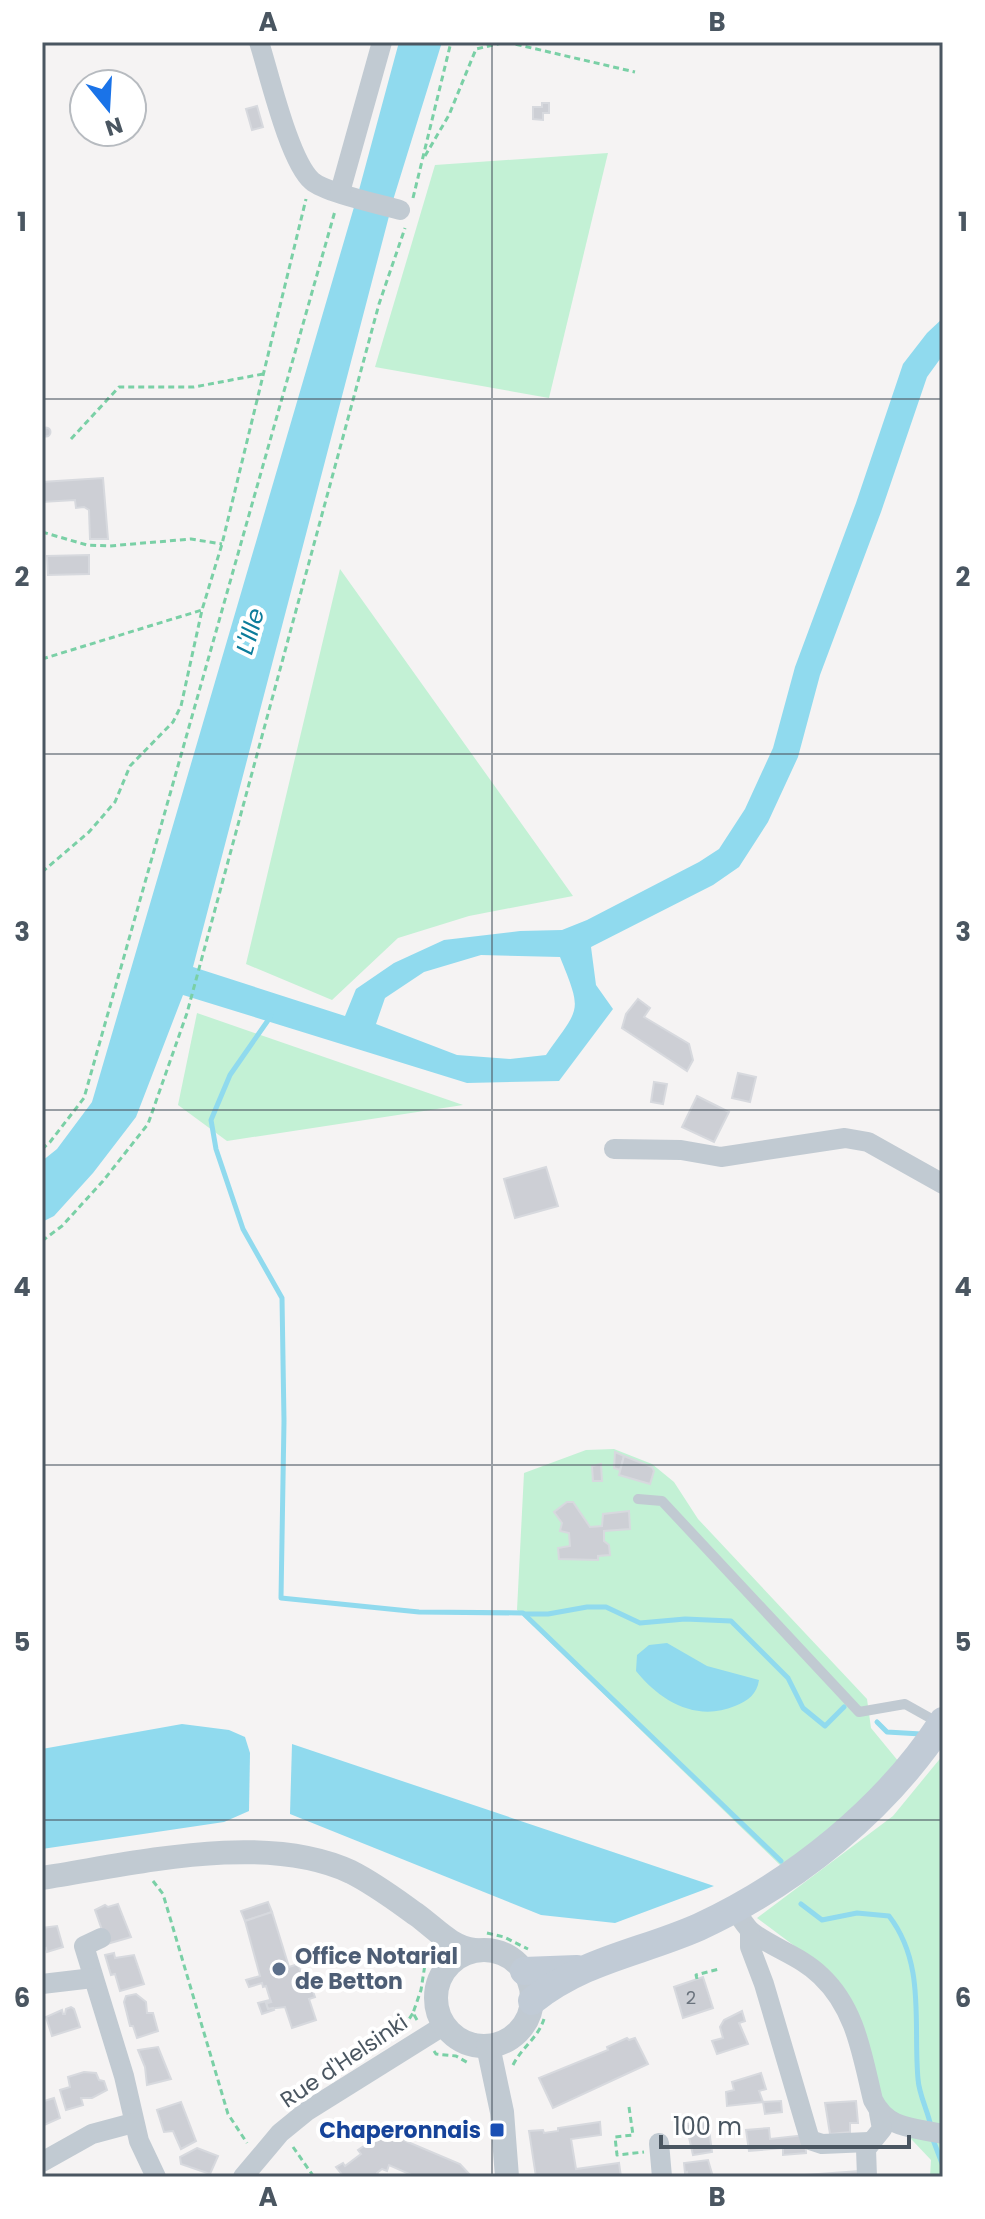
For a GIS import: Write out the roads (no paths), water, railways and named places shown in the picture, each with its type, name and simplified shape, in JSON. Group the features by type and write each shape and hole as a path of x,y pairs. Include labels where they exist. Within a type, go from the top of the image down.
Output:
{"main road":[{"path":"537,1971 581,1969 697,1928 742,1920 859,1818 909,1768 942,1722"},
{"path":"539,2007 581,1969"}],"street":[{"path":"259,42 285,127 310,180 326,189 406,212"},
{"path":"345,194 382,42"},
{"path":"614,1149 681,1150 721,1157 845,1138 868,1142 943,1184"},
{"path":"42,1878 180,1858 263,1852 300,1856 349,1871 382,1890 421,1918 455,1945 476,1941 537,1971 531,1985 539,2007 519,2032 505,2042 488,2046 471,2045 434,2031 435,1989 440,1960 421,1918"},
{"path":"742,1920 801,2101 810,2140 815,2143 869,2142"},
{"path":"742,1920 820,1975 849,2012 882,2129 869,2142 865,2157 867,2177"},
{"path":"101,1938 84,1946 124,2076 133,2123 156,2177"},
{"path":"440,1960 456,1957 476,1941"},
{"path":"42,1984 93,1978"},
{"name":"Rue d'Helsinki","path":"243,2177 280,2133 307,2111 434,2031"},
{"path":"488,2046 502,2112 507,2177"},
{"path":"879,2113 895,2124 934,2132"},
{"path":"42,2162 92,2134 133,2123"},
{"path":"654,2171 659,2143"}],"lane":[{"path":"638,1499 662,1501 859,1712 905,1704 942,1722"}],"water":[{"name":"L'Ille","path":"399,42 442,42 394,197 193,967 345,1016 356,989 394,963 444,940 520,931 562,930 587,920 719,849 745,809 773,748 795,667 903,364 943,318 943,355 927,377 820,675 798,757 768,822 739,867 713,885 591,947 596,985 613,1009 559,1081 467,1083 183,995 136,1117 93,1173 54,1216 42,1222 42,1161 57,1149 92,1102 359,190","holes":["481,955 560,957 575,1000 574,1009 566,1027 546,1055 510,1059 457,1055 376,1024 385,998 424,972"]},
{"path":"667,1643 707,1666 759,1680 756,1689 744,1702 707,1712 668,1700 636,1671 637,1655 649,1645"},
{"path":"182,1724 229,1730 245,1737 250,1753 249,1811 224,1822 42,1849 42,1749"},
{"path":"292,1744 714,1886 615,1923 541,1915 290,1814"}],"waterway":[{"path":"271,1016 230,1075 211,1120 216,1149 243,1229 282,1298 284,1421 281,1598 419,1612 523,1613 781,1861"},
{"path":"525,1614 606,1607 640,1623 685,1619 731,1621 788,1678 803,1708 825,1726 844,1707"},
{"path":"877,1722 887,1732 921,1734"},
{"path":"801,1904 822,1920 857,1913 889,1916 901,1934 913,1974 918,2079 931,2127"},
{"path":"932,2137 943,2166"}],"place":[{"name":"Office Notarial de Betton","path":"279,1969"},
{"name":"Chaperonnais","path":"497,2130"}]}
